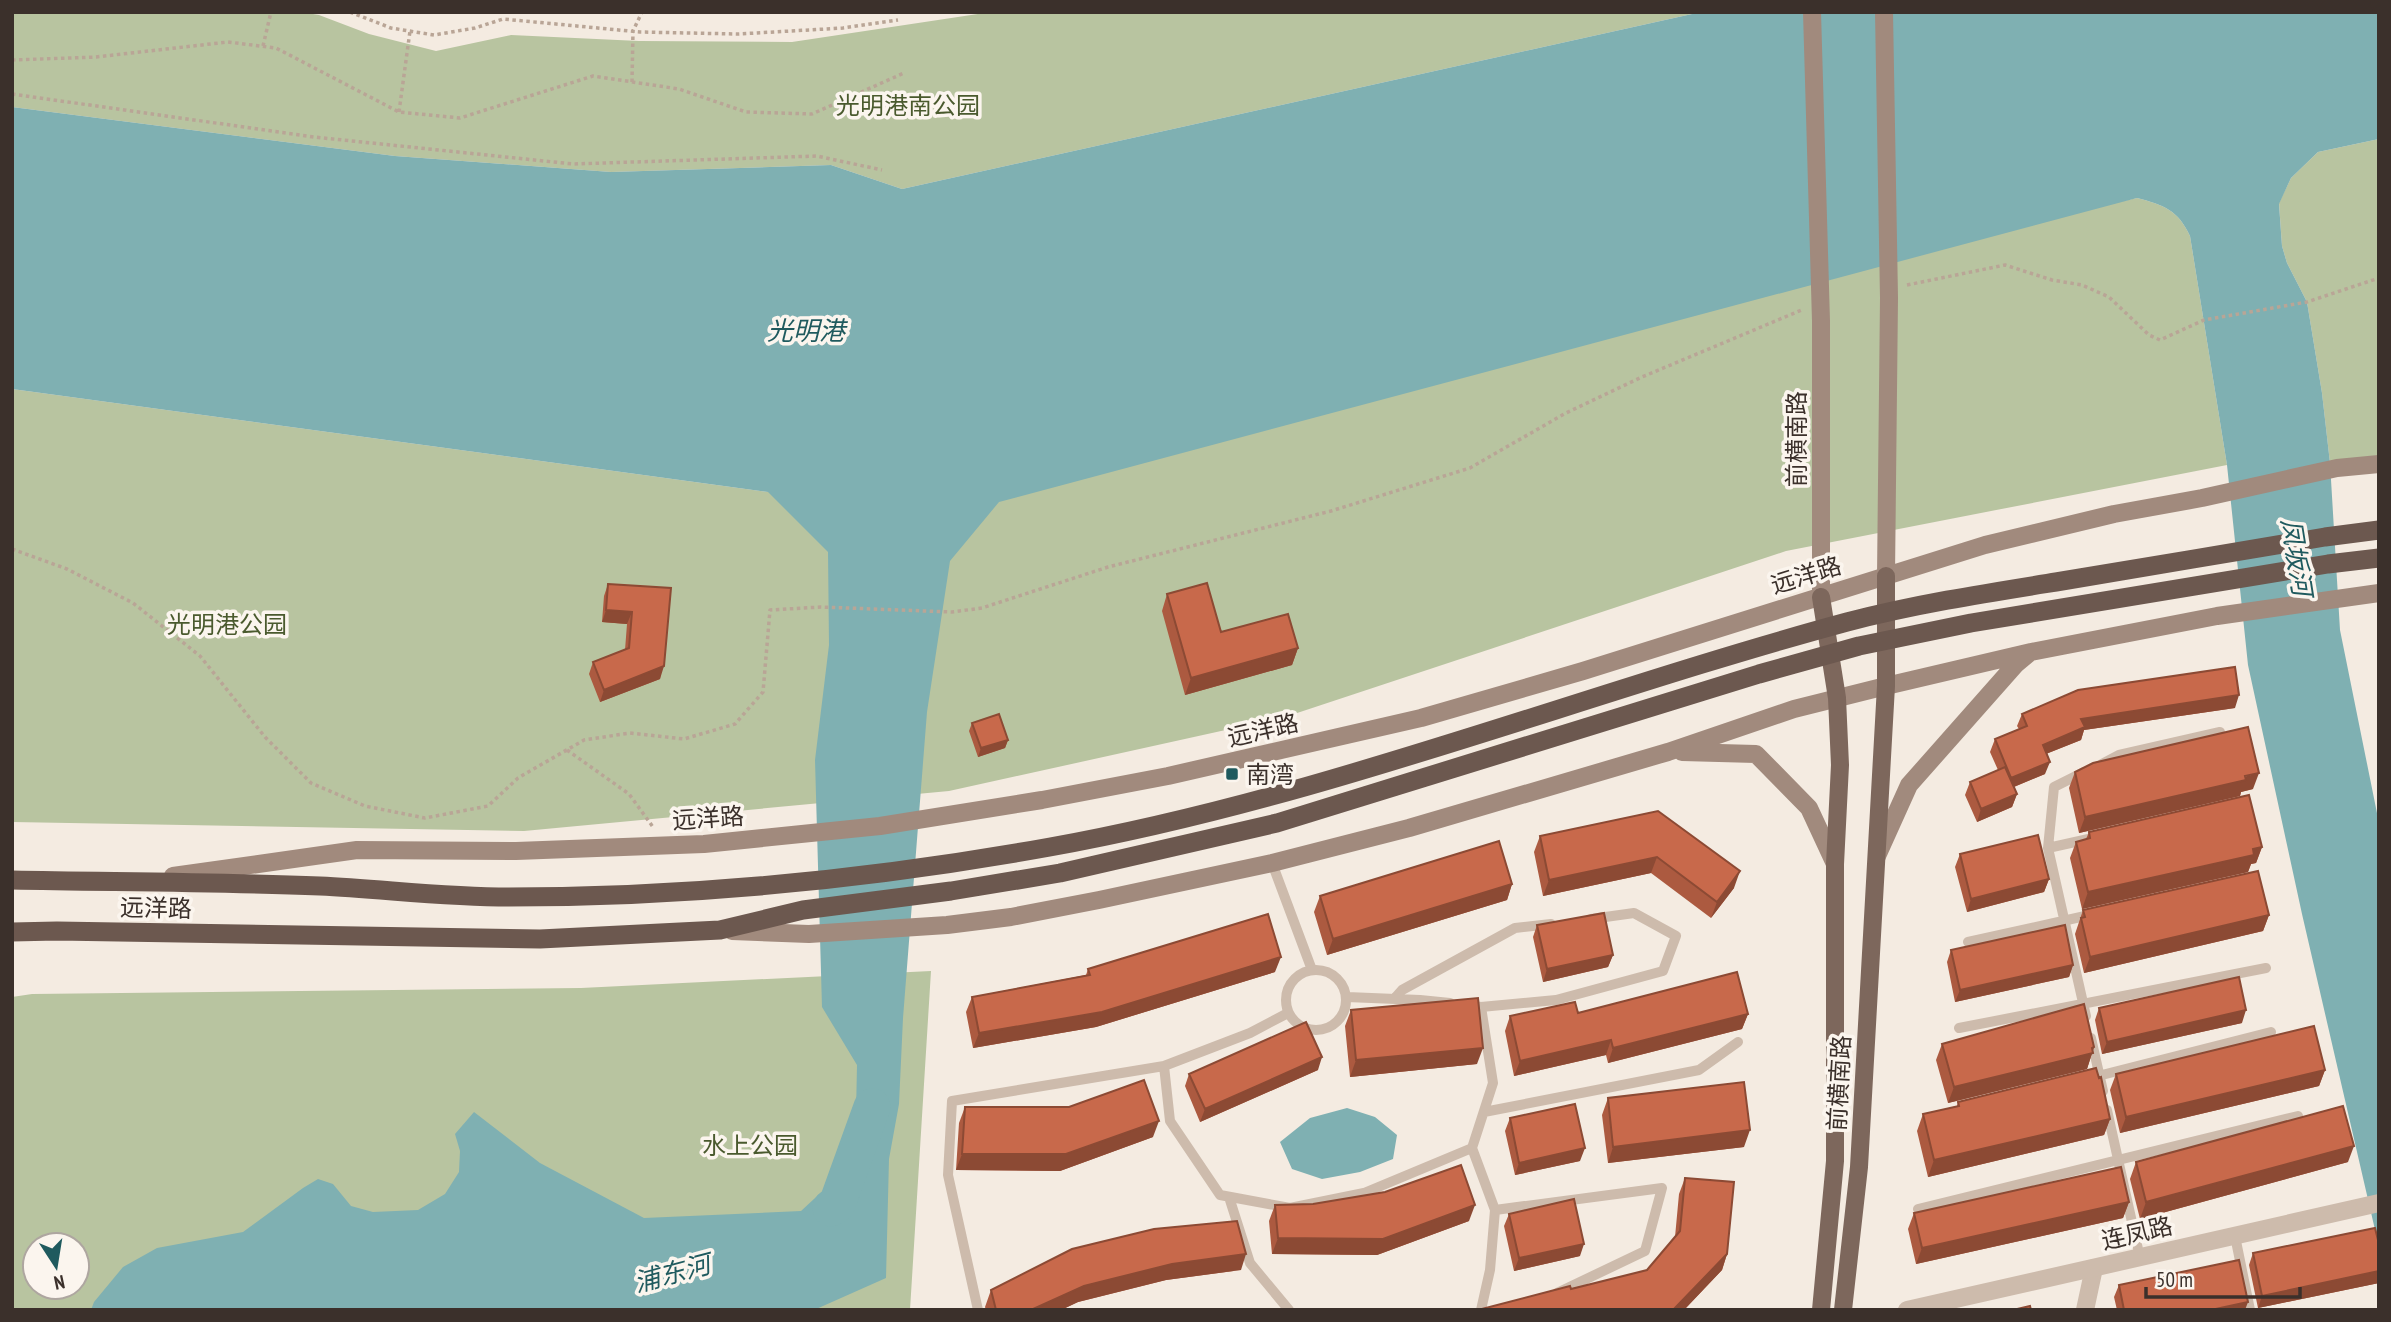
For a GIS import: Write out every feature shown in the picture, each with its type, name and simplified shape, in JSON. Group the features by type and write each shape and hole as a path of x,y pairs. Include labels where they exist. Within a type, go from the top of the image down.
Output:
{"highway":[{"name":"远洋路","path":"12,880 325,887 449,897 517,897 675,891 802,881 858,876 1001,855 1177,820 1368,769 1751,649 1854,620 1968,596 2379,530"},
{"name":"远洋路","path":"12,932 57,930 540,939 720,930 803,910 951,891 1060,873 1264,826 1759,674 1859,646 1971,623 2379,558"}],"main road":[{"name":"前横南路","path":"1812,12 1821,597 1838,698 1840,765 1835,864 1835,1161 1821,1310"},
{"name":"前横南路","path":"1843,1310 1859,1167 1886,686 1889,298 1884,12"},
{"name":"远洋路","path":"130,882 357,850 609,849 804,835 941,817 1168,776 1367,732 1499,696 2054,527 2337,468 2379,464"},
{"name":"远洋路","path":"720,930 809,934 947,925 1011,917 1098,900 1272,863 1409,828 1668,752 1794,709 1886,686 2031,652 2217,616 2375,593"},
{"name":"前横南路","path":"1876,859 1909,785 2015,664 2031,652"},
{"name":"前横南路","path":"1668,752 1756,754 1809,808 1835,864"}],"street":[{"name":"连凤路","path":"1907,1310 2379,1203"},
{"path":"2085,1310 2094,1268"}],"lane":[{"path":"2140,1258 2048,848 2054,787 2119,755 2220,732"},
{"path":"2048,848 2101,836"},
{"path":"1272,863 1312,970"},
{"path":"1968,942 2103,912"},
{"path":"1346,997 1481,1007 1556,1000 1663,971 1676,936 1633,913 1581,920"},
{"path":"1394,999 1402,990 1515,928 1567,922"},
{"path":"1959,1028 2266,968"},
{"path":"1312,970 1322,970 1339,979 1344,988 1346,997 1343,1015 1329,1028 1310,1030 1301,1027 1288,1013 1286,995 1289,986 1303,973 1312,970"},
{"path":"1481,1007 1493,1083 1472,1148 1494,1210 1490,1270 1481,1310"},
{"path":"978,1310 948,1175 952,1101 1164,1066 1250,1033 1288,1013"},
{"path":"2086,1078 2271,1032"},
{"path":"1484,1112 1699,1070 1738,1042"},
{"path":"1164,1066 1170,1121 1220,1195 1290,1208 1364,1193 1472,1148"},
{"path":"1918,1209 2298,1116"},
{"path":"1494,1210 1662,1188 1645,1251 1540,1299"},
{"path":"1229,1197 1250,1263 1289,1310"},
{"path":"2235,1236 2249,1310"}],"path":[{"path":"263,46 271,12"},
{"path":"350,12 391,28 433,35 475,28 503,19 633,32 738,34 843,29 898,20"},
{"path":"632,82 633,32 642,12"},
{"path":"398,112 410,31"},
{"path":"12,60 96,57 228,42 263,46 276,48 398,112 460,118 593,76 679,89 746,112 812,114 904,74"},
{"path":"12,94 314,137 573,164 817,156 883,170"},
{"path":"1904,286 2005,265 2052,280 2082,285 2109,297 2150,335 2160,340 2204,320 2307,302 2379,278"},
{"path":"12,549 67,569 133,603 200,656 265,737 311,783 365,806 425,818 488,806 518,778 584,740 631,733 684,739 735,724 763,692 770,610 821,607 952,612 982,608 1108,567 1331,511 1470,468 1564,414 1642,377 1793,312 1815,315"},
{"path":"567,750 629,794 659,835"}],"green space":[{"name":"光明港南公园","path":"12,12 301,12 319,15 369,34 436,51 511,35 639,41 792,42 991,12 1701,12 902,189 831,165 611,172 395,156 12,107"},
{"path":"2379,139 2379,461 2330,463 2307,302 2287,263 2282,246 2279,203 2291,178 2318,152"},
{"name":"光明港公园","path":"2137,198 2155,203 2175,214 2190,236 2227,465 1786,551 1285,717 949,791 524,831 12,822 12,389 768,492"},
{"name":"水上公园","path":"931,971 910,1310 12,1310 12,997 32,994 581,988"}],"water":[{"name":"光明港","path":"1701,12 2379,12 2379,139 2318,152 2291,178 2279,204 2282,246 2287,263 2307,302 2322,393 2330,463 2340,630 2379,823 2379,1247 2248,665 2227,465 2190,236 2175,214 2155,203 2137,198 999,502 950,561 927,712 903,1018 899,1104 889,1159 886,1278 814,1310 91,1310 94,1302 123,1267 157,1248 243,1232 318,1179 333,1184 351,1206 373,1212 418,1210 445,1194 459,1172 460,1151 455,1134 474,1112 540,1163 644,1218 801,1211 855,1161 857,1065 822,1007 815,760 829,645 828,552 768,492 12,389 12,107 395,156 611,172 831,165 902,189"},
{"path":"1347,1108 1375,1117 1397,1135 1393,1159 1360,1172 1322,1179 1292,1169 1280,1142 1310,1118"}],"building":[{"path":"1207,583 1221,632 1288,614 1298,648 1191,678 1167,594"},
{"path":"608,584 671,588 664,666 604,690 593,662 629,648 632,612 606,610"},
{"path":"2235,667 2239,695 2081,719 2085,727 2043,745 2050,762 2011,778 1995,739 2027,726 2022,714 2078,690"},
{"path":"999,714 1008,740 981,748 972,723"},
{"path":"2248,727 2259,773 2245,776 2246,780 2085,817 2075,772 2093,763"},
{"path":"2005,767 2017,794 1981,809 1970,782"},
{"path":"2249,795 2262,847 2253,849 2254,855 2088,892 2076,842 2090,838 2089,832"},
{"path":"1658,811 1740,871 1717,902 1657,857 1549,880 1540,836"},
{"path":"2038,835 2049,879 1971,899 1960,854"},
{"path":"1499,841 1512,884 1333,939 1320,896"},
{"path":"2258,871 2269,915 2090,957 2081,918 2085,917 2083,910"},
{"path":"1604,913 1613,955 1547,969 1537,925"},
{"path":"1268,914 1281,957 1102,1012 979,1033 972,997 1090,975 1088,969"},
{"path":"2065,925 2073,965 1960,990 1951,950"},
{"path":"1737,972 1748,1014 1613,1048 1611,1040 1520,1061 1510,1016 1575,1002 1578,1013"},
{"path":"2239,977 2246,1010 2107,1042 2099,1008"},
{"path":"1478,998 1483,1048 1356,1060 1351,1010"},
{"path":"2084,1004 2093,1053 1954,1087 1942,1044"},
{"path":"1306,1022 1322,1057 1205,1109 1189,1074"},
{"path":"2314,1026 2325,1070 2126,1117 2116,1074"},
{"path":"2096,1068 2099,1078 2101,1077 2110,1119 1934,1160 1923,1114 1959,1106 1958,1102"},
{"path":"1144,1080 1159,1121 1066,1154 962,1154 965,1107 1069,1107"},
{"path":"1744,1082 1750,1130 1613,1147 1608,1098"},
{"path":"1575,1104 1585,1148 1519,1163 1510,1118"},
{"path":"2343,1106 2354,1146 2146,1202 2136,1162"},
{"path":"1461,1165 1475,1205 1383,1239 1278,1238 1275,1205 1313,1204 1385,1192"},
{"path":"2121,1167 2129,1202 1922,1248 1914,1213"},
{"path":"1685,1178 1734,1182 1727,1254 1674,1309 1478,1310 1570,1286 1571,1289 1647,1270 1680,1231"},
{"path":"1574,1199 1584,1244 1519,1258 1509,1214"},
{"path":"1237,1221 1246,1254 1172,1264 1084,1286 1031,1310 996,1310 991,1290 1072,1249 1154,1229"},
{"path":"2375,1228 2379,1244 2379,1271 2262,1296 2253,1253"},
{"path":"2239,1260 2248,1302 2211,1310 2124,1310 2119,1285"},
{"path":"2030,1306 2031,1310 2013,1310"}],"waterway":[{"name":"浦东河","path":"831,1208 837,1204 872,1107"}],"place":[{"name":"南湾","path":"1232,774"}],"water label":[{"name":"凤坂河","path":"2297,557"}]}
